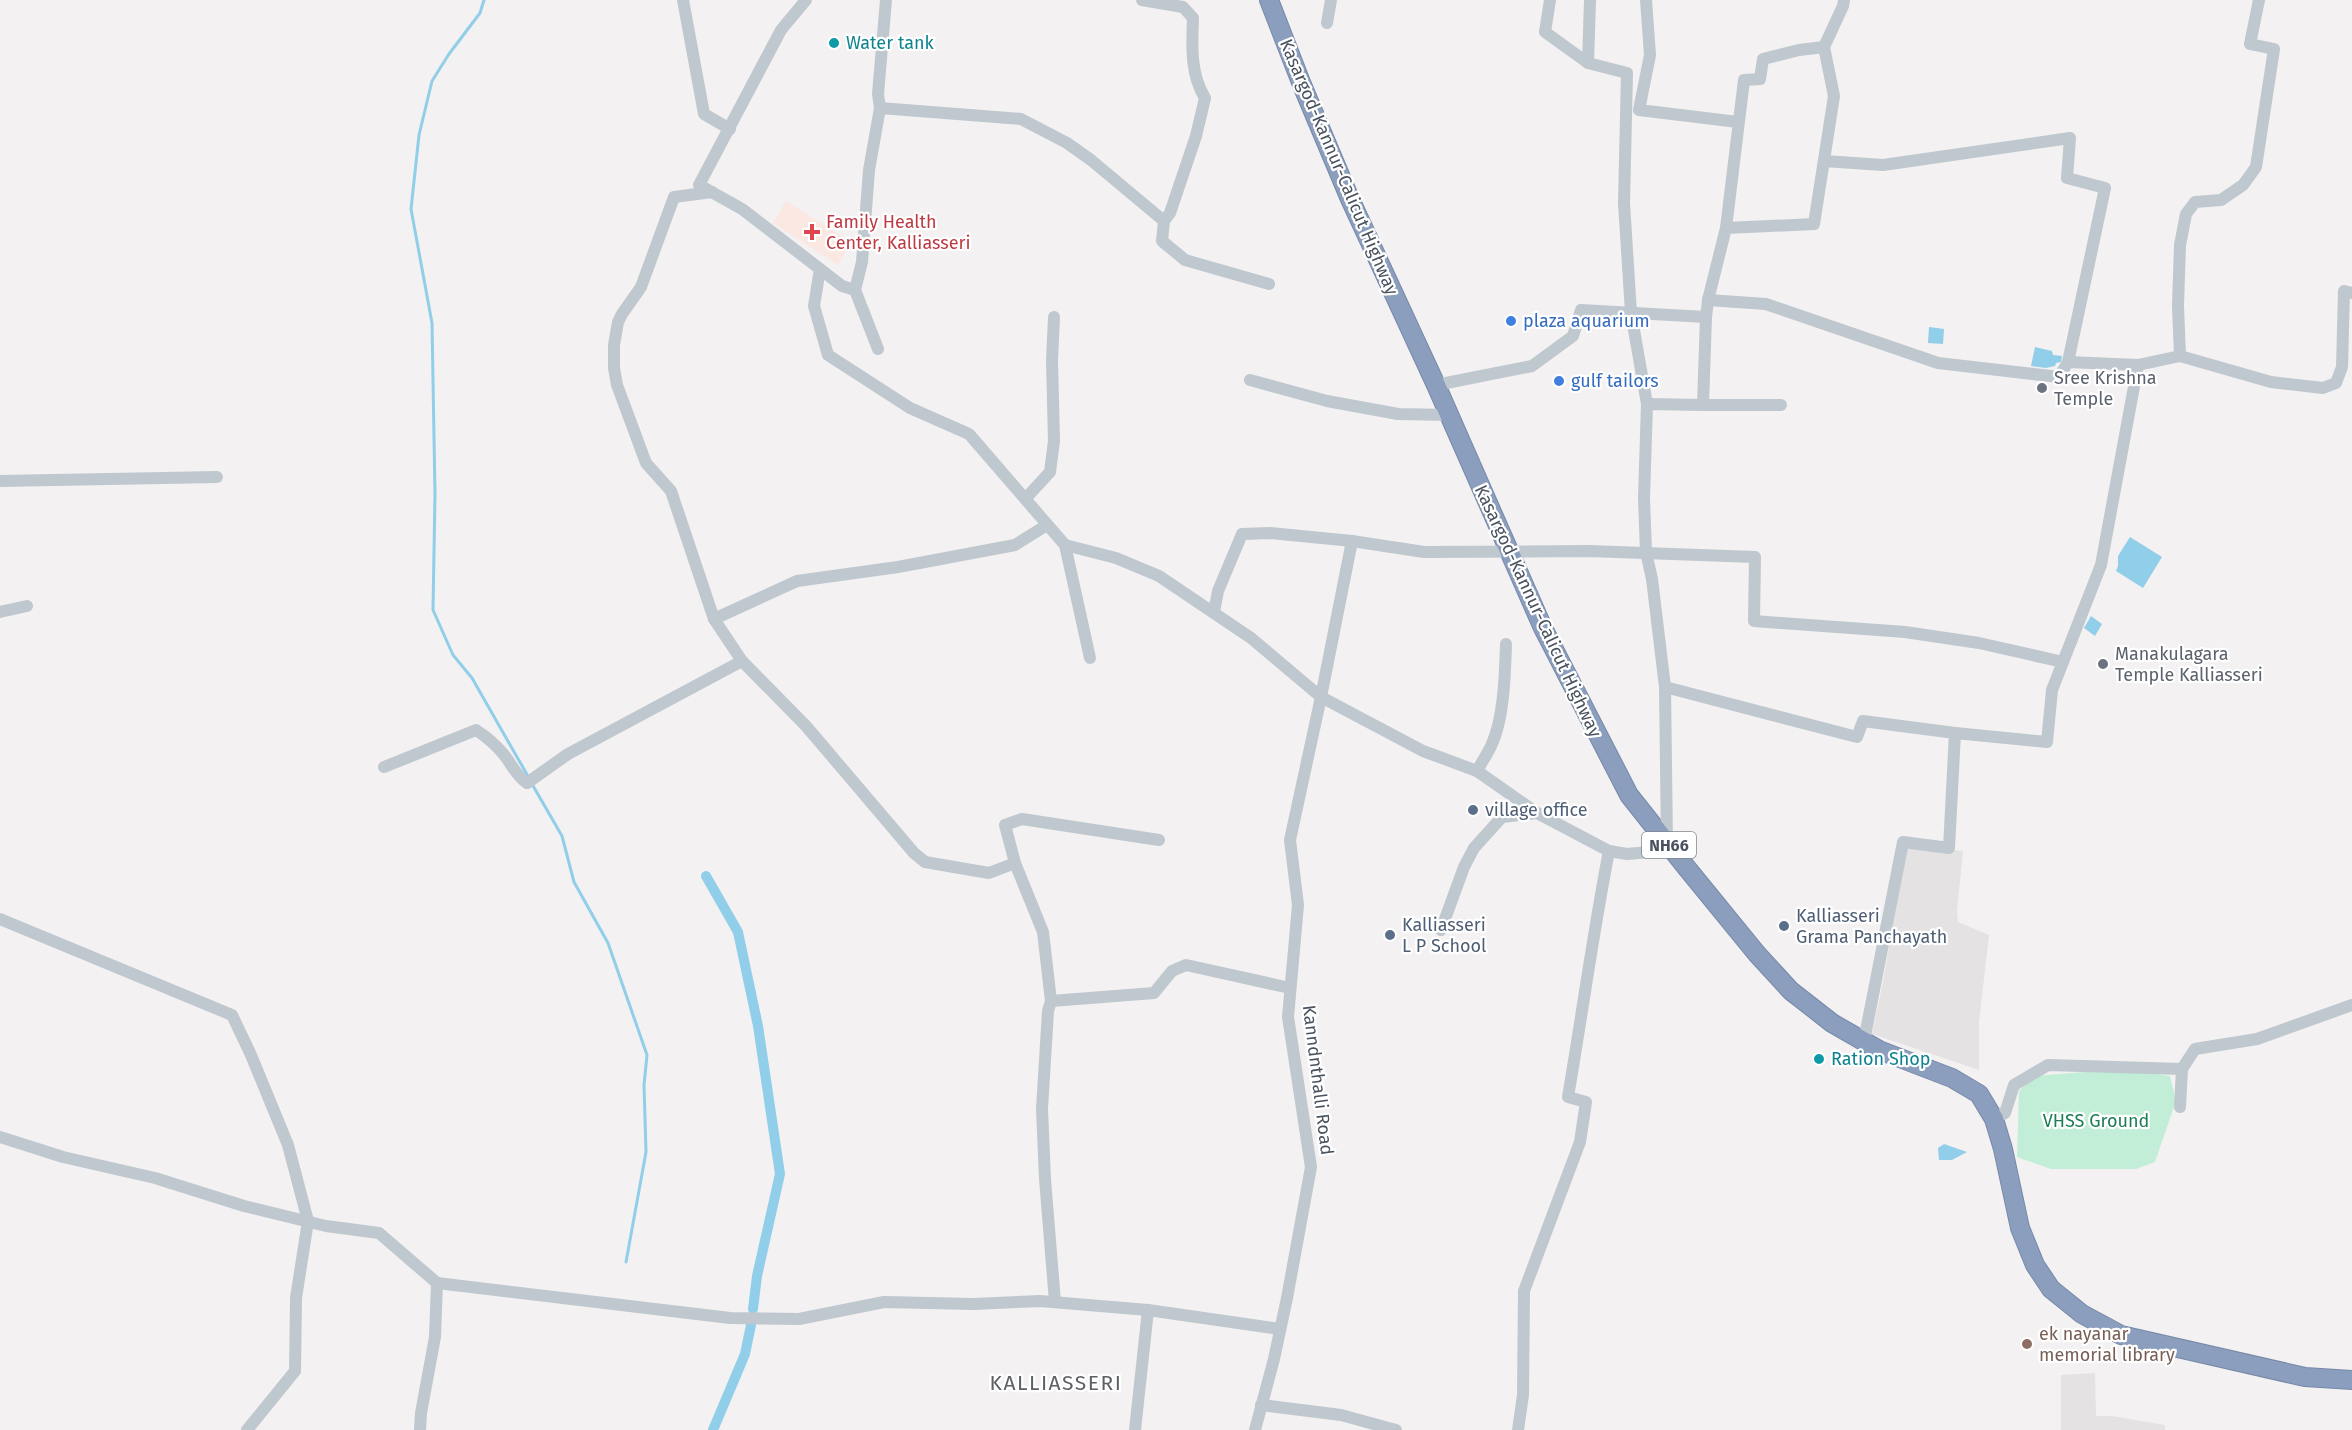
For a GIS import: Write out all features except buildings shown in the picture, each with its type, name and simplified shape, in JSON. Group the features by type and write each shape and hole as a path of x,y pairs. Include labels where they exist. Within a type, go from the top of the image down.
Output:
{"highway":[{"name":"Kasargod-Kannur-Calicut Highway","path":"1269,1 1350,199 1436,385 1543,628 1629,795 1757,954 1791,991 1832,1023 1879,1050 1961,1084 1979,1094 1994,1119 2020,1228 2035,1265 2051,1289 2082,1314 2121,1335 2304,1377 2352,1380"}],"street":[{"path":"683,0 704,114 730,129"},
{"path":"806,0 781,30 699,185 742,209 842,286 855,290"},
{"path":"878,349 855,290 862,261 869,170 880,108 878,94 886,0"},
{"path":"1142,0 1184,7 1193,18 1191,53 1200,90 1205,98 1196,136 1178,191 1170,213 1164,221 1162,241 1185,260 1269,284"},
{"path":"1327,23 1331,0"},
{"path":"1065,545 1116,558 1159,576 1251,638 1321,697 1423,751 1476,771 1537,813 1609,851 1628,854 1670,847 1665,687 1652,579 1646,552 1644,498 1647,404 1631,313 1624,203 1627,73 1588,63 1545,32 1550,0"},
{"path":"1588,63 1590,0"},
{"path":"1646,0 1650,55 1639,110 1738,122"},
{"path":"1726,228 1814,224 1834,96 1824,47 1844,0"},
{"path":"2180,356 2178,306 2180,245 2186,214 2195,202 2221,200 2243,185 2256,167 2274,49 2250,44 2259,0"},
{"path":"1703,405 1708,300 1726,228 1744,80 1760,79 1763,59 1799,50 1824,47"},
{"path":"880,108 1022,119 1066,143 1091,160 1164,221"},
{"path":"1708,300 1766,304 1938,363 2059,377 2068,362 2105,188 2067,178 2070,138 1883,165 1824,161"},
{"path":"712,192 674,197 641,287 618,322 614,345 614,368 646,463 671,491 714,619 742,662 807,726 914,853 925,862 989,873 1015,863"},
{"path":"820,269 814,306 828,355 910,408 969,434 1065,545 1090,658"},
{"path":"2068,362 2138,365 2180,356 2271,382 2323,388 2336,383 2342,367 2344,291 2352,293"},
{"path":"1436,385 1532,366 1574,336 1581,310 1706,316"},
{"path":"1026,498 1050,472 1054,441 1052,362 1054,317"},
{"path":"1665,687 1857,737 1863,721 2048,742 2052,690 2101,565 2138,365"},
{"path":"1250,380 1327,400 1398,414 1449,415"},
{"path":"1647,404 1780,405"},
{"path":"0,481 217,477"},
{"path":"714,619 797,581 898,567 1015,545 1047,525"},
{"path":"1214,612 1218,591 1242,534 1270,533 1424,552 1646,552 1755,557 1754,621 1905,632 1979,643 2063,662"},
{"name":"Kanndnthalli Road","path":"1254,1430 1280,1329 1311,1167 1288,1017 1298,905 1290,840 1352,542"},
{"path":"0,612 27,606"},
{"path":"1476,771 1492,745 1502,705 1506,644"},
{"path":"384,767 476,730 485,735 504,755 519,776 532,779 568,753 742,662"},
{"path":"1863,1041 1903,842 1949,848 1954,733"},
{"path":"1440,930 1474,848 1502,817 1537,813"},
{"path":"1055,1302 1042,1109 1048,1011 1051,1001 1043,932 1015,863 1005,825 1022,819 1159,840"},
{"path":"1518,1430 1523,1395 1524,1291 1580,1142 1585,1112 1586,1102 1568,1097 1591,943 1609,851"},
{"path":"0,919 232,1015 288,1145 308,1221 296,1298 295,1371 247,1430"},
{"path":"1051,1001 1154,993 1172,971 1186,965 1290,988"},
{"path":"2181,1107 2182,1069 2194,1049 2257,1039 2352,1005"},
{"path":"1994,1119 2005,1113 2014,1085 2048,1065 2182,1069"},
{"path":"0,1137 63,1157 155,1178 244,1206 308,1221 379,1233 437,1283 729,1318 799,1319 884,1302 1055,1302 1148,1310 1280,1329"},
{"path":"420,1430 435,1337 437,1283"},
{"path":"1135,1430 1148,1310"},
{"path":"1261,1405 1341,1415 1396,1430"}],"shaded area":[{"name":"Family Health Center, Kalliasseri","path":"786,201 851,242 838,265 773,223"},
{"path":"1906,845 1963,851 1958,922 1989,935 1979,1022 1979,1070 1872,1034"},
{"path":"2095,1373 2096,1416 2112,1416 2165,1425 2165,1430 2061,1430 2061,1375"}],"green space":[{"name":"VHSS Ground","path":"2084,1072 2140,1072 2170,1076 2176,1101 2155,1162 2136,1169 2051,1169 2017,1157 2019,1091 2034,1076"}],"water":[{"path":"1929,327 1944,329 1943,344 1928,343"},
{"path":"2035,347 2052,351 2053,355 2062,356 2061,362 2046,368 2031,366"},
{"path":"2130,537 2162,557 2143,588 2116,571 2118,556"},
{"path":"2091,616 2102,624 2095,636 2084,628"},
{"path":"1944,1144 1967,1152 1952,1160 1939,1160 1938,1148"}],"waterway":[{"path":"484,0 480,13 432,81 419,135 411,209 432,323 435,494 433,610 453,655 472,678 529,778"},
{"path":"532,784 562,836 574,882 608,943 647,1055 644,1085 646,1152 626,1262"},
{"path":"706,876 738,932 758,1026 780,1174 757,1276 753,1309"},
{"path":"713,1430 745,1354 751,1325"}],"place":[{"name":"Water tank","path":"834,43"},
{"name":"Family Health Center, Kalliasseri","path":"812,232"},
{"name":"plaza aquarium","path":"1511,321"},
{"name":"gulf tailors","path":"1559,381"},
{"name":"Sree Krishna Temple","path":"2042,388"},
{"name":"Manakulagara Temple Kalliasseri","path":"2103,664"},
{"name":"village office","path":"1473,810"},
{"name":"Kalliasseri Grama Panchayath","path":"1784,926"},
{"name":"Kalliasseri L P School","path":"1390,935"},
{"name":"Ration Shop","path":"1819,1059"},
{"name":"ek nayanar memorial library","path":"2027,1344"}],"district":[{"name":"KALLIASSERI","path":"1056,1383"}]}
